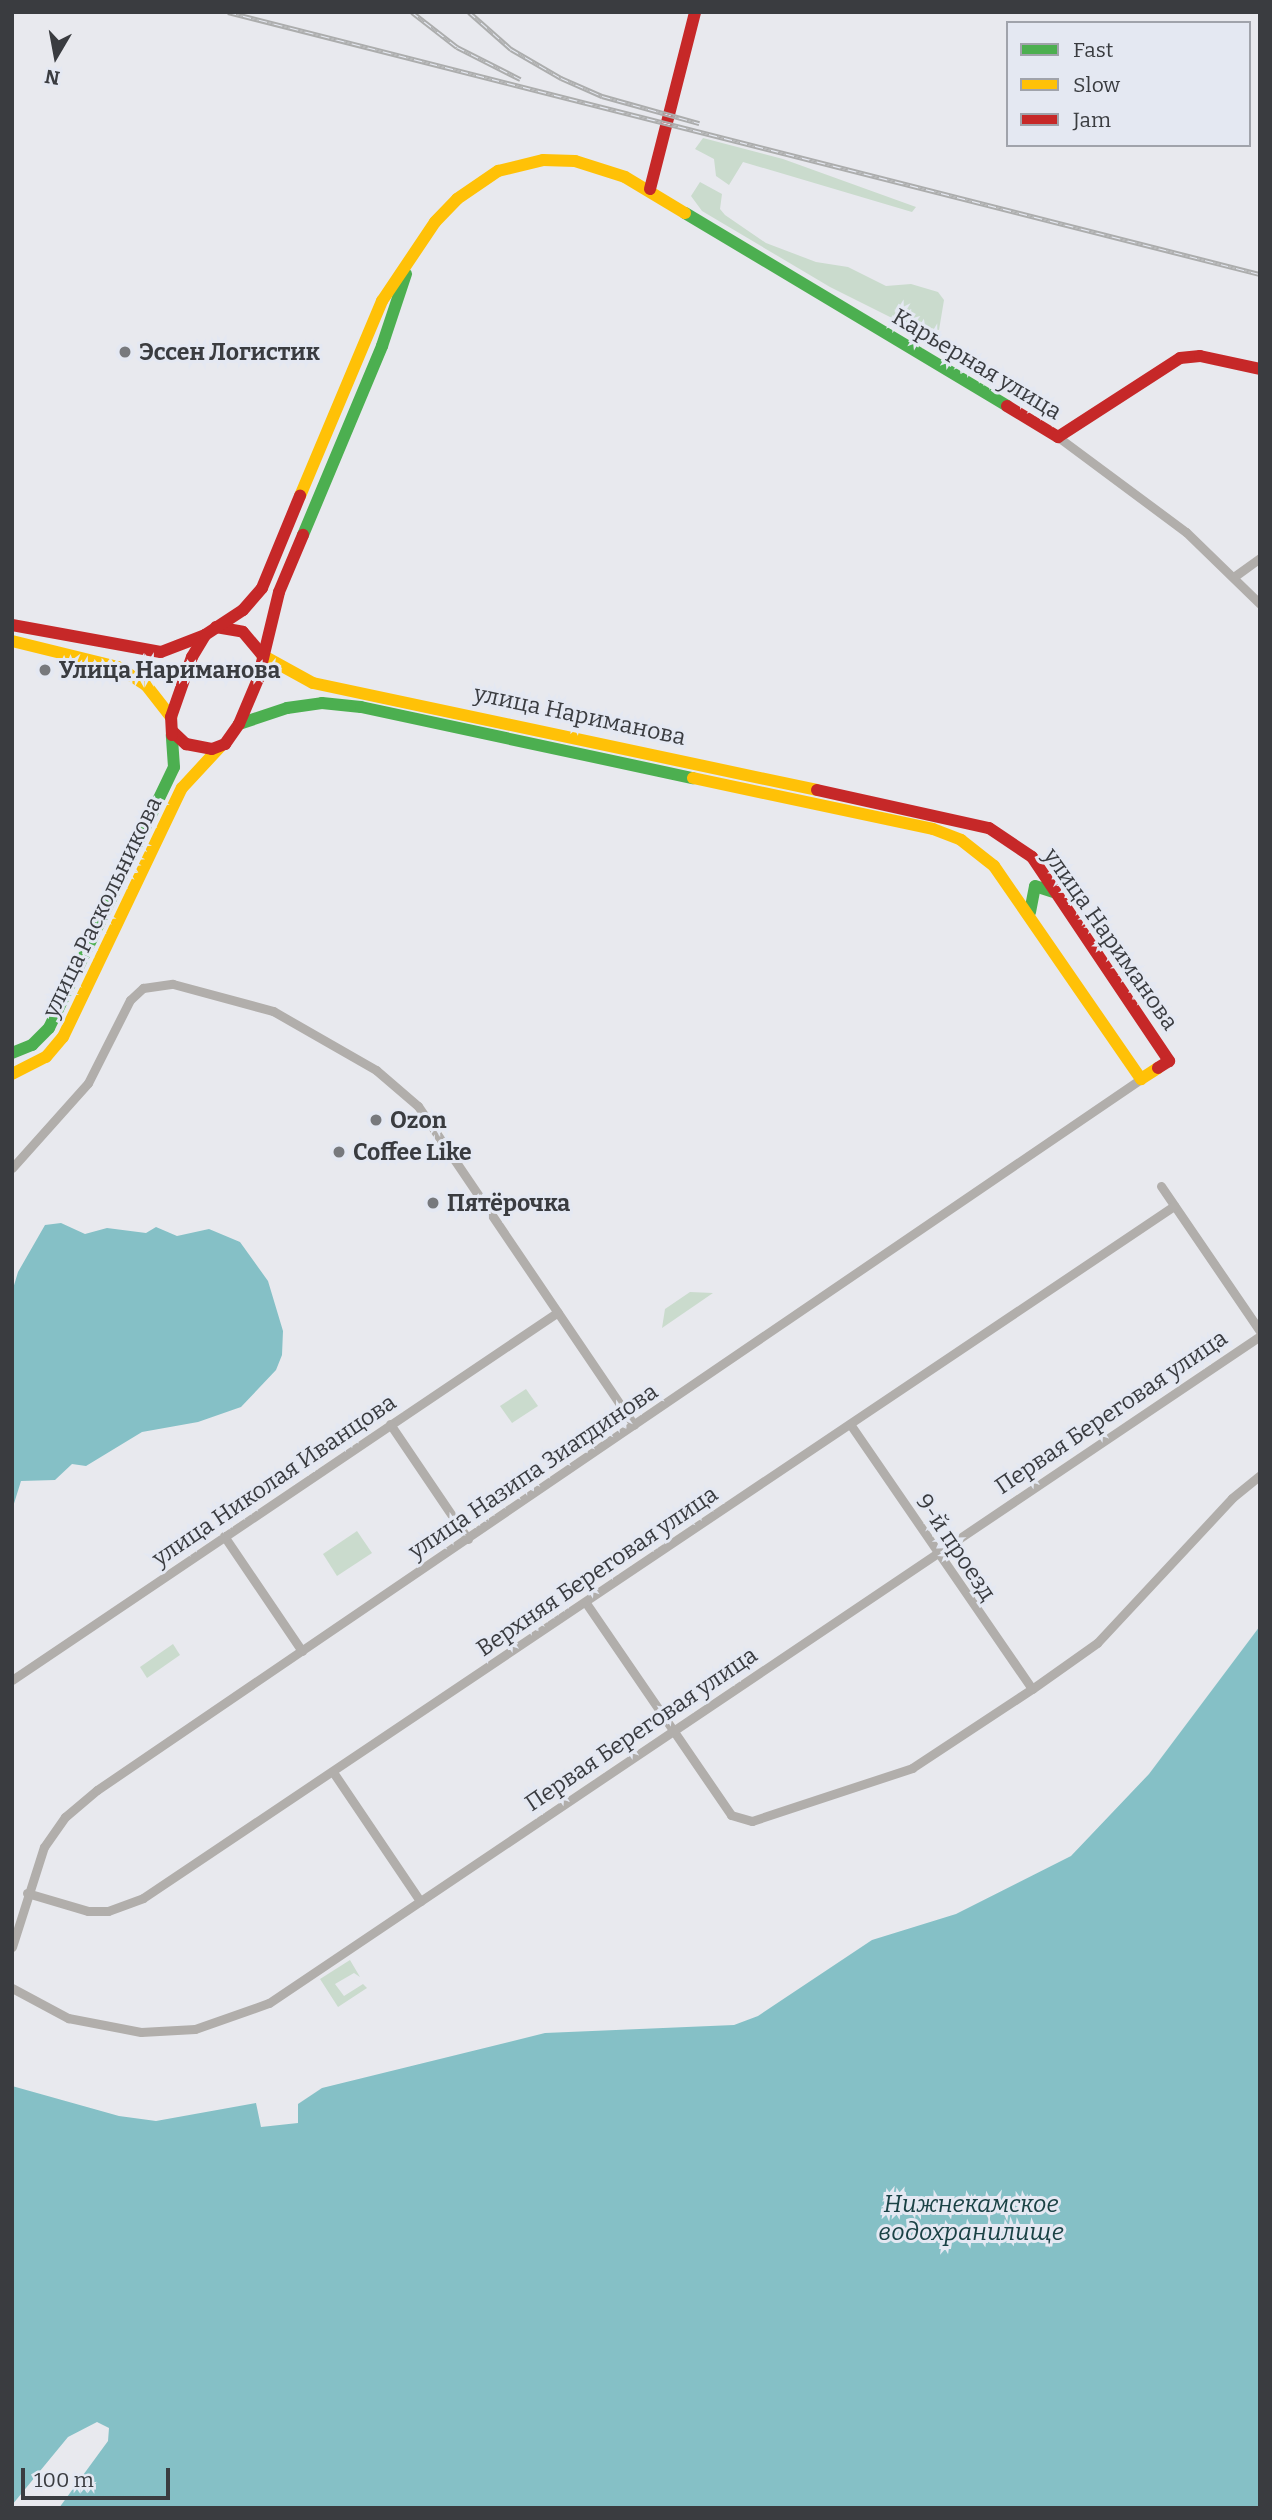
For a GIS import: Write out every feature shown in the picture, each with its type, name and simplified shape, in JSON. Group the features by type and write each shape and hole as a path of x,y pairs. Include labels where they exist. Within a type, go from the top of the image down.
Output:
{"main road":[{"path":"650,189 695,12"},
{"name":"Карьерная улица","path":"211,631 243,610 262,588 382,301 457,199 498,171 522,162 575,162 602,167 650,189 1058,437"},
{"name":"улица Раскольникова","path":"12,1074 46,1057 63,1037 182,788 239,724 258,679 279,592 382,346 410,260"},
{"path":"1058,437 1180,358 1200,356 1260,369"},
{"path":"12,625 161,652 211,631"},
{"path":"12,641 118,667 146,685 170,717 211,631"},
{"name":"улица Нариманова","path":"211,631 243,632 262,655 313,683 507,721 978,825 1032,857 1169,1061 1141,1079 1030,912 994,866 961,840 921,825 361,707 322,703 287,708 239,724"},
{"name":"улица Раскольникова","path":"12,1053 24,1051 49,1028 174,767 170,717"},
{"path":"173,732 193,747 220,747"},
{"path":"1030,912 1035,886 1043,885 1059,895"}],"street":[{"name":"Карьерная улица","path":"1058,437 1186,532 1260,604"},
{"path":"1234,576 1260,558"},
{"path":"12,1168 88,1083 130,1000 142,988 160,983 260,1006 316,1032 402,1090 443,1143 634,1425"},
{"name":"улица Назипа Зиатдинова","path":"12,1947 27,1893 49,1839 79,1805 1141,1079"},
{"path":"1161,1186 1260,1331"},
{"name":"Верхняя Береговая улица","path":"27,1893 88,1912 126,1906 210,1857 1174,1206"},
{"name":"улица Николая Иванцова","path":"12,1680 558,1312"},
{"name":"Первая Береговая улица","path":"12,1988 44,2007 96,2026 141,2032 195,2029 269,2003 1260,1336"},
{"path":"390,1424 468,1539"},
{"name":"9-й проезд","path":"850,1424 1032,1689"},
{"path":"586,1603 731,1815 752,1821 900,1773 1032,1689 1097,1643 1232,1498 1260,1475"},
{"path":"224,1536 302,1651"},
{"path":"333,1772 420,1901"}],"green space":[{"path":"703,138 783,159 916,207 912,212 743,162 729,185 716,176 714,159 695,149"},
{"path":"700,182 722,194 720,209 725,215 766,243 816,262 848,267 886,286 911,284 938,292 944,300 939,330 896,320 830,287 702,211 691,196"},
{"path":"690,1292 713,1293 662,1328 665,1309"},
{"path":"526,1389 538,1406 512,1423 500,1406"},
{"path":"357,1531 372,1553 337,1576 323,1554"},
{"path":"173,1644 180,1655 147,1678 140,1667"},
{"path":"350,1960 360,1977 354,1973 335,1984 344,1996 363,1984 367,1988 338,2007 320,1979"}],"water":[{"path":"61,1223 85,1234 107,1228 146,1233 156,1227 177,1236 209,1229 240,1242 268,1281 283,1331 282,1355 276,1370 241,1407 198,1422 142,1432 86,1466 72,1464 55,1480 21,1481 12,1510 12,1292 18,1272 45,1225"},
{"name":"Нижнекамское водохранилище","path":"1260,1626 1260,2508 59,2508 108,2441 109,2428 97,2422 68,2437 12,2505 12,2086 119,2116 156,2121 256,2103 261,2127 298,2123 298,2104 322,2088 545,2033 734,2025 758,2016 872,1940 956,1914 1071,1856 1149,1774"}],"railway":[{"path":"228,12 1260,274"},
{"path":"412,12 457,47 520,79"},
{"path":"469,12 511,49 561,78 602,96 699,123"}],"traffic: fast":[{"path":"685,213 1007,406"},
{"path":"303,535 382,346 406,274"},
{"path":"239,724 287,708 322,703 361,707 693,778"},
{"path":"12,1053 32,1045 49,1028 174,767 172,735"},
{"path":"1030,912 1035,886 1056,893"}],"traffic: slow":[{"path":"300,496 382,301 435,222 457,199 498,171 543,160 575,161 625,177 685,213"},
{"path":"12,641 118,667 146,685 171,717"},
{"path":"262,655 313,683 817,790"},
{"path":"12,1074 46,1057 63,1037 182,788 220,747"},
{"path":"693,778 933,829 961,840 994,866 1141,1079 1158,1068"}],"traffic: jam":[{"path":"650,189 695,12"},
{"path":"1007,406 1058,437 1180,358 1200,356 1260,369"},
{"path":"172,735 171,717 192,657 205,635 243,610 262,588 300,496"},
{"path":"173,732 186,744 212,749 225,744 239,724 258,679 279,592 303,535"},
{"path":"12,625 161,652 205,635"},
{"path":"216,627 243,632 262,655"},
{"path":"817,790 989,828 1032,857 1169,1061 1158,1068"}],"place":[{"name":"Эссен Логистик","path":"125,352"},
{"name":"Улица Нариманова","path":"45,670"},
{"name":"Ozon","path":"376,1120"},
{"name":"Coffee Like","path":"339,1152"},
{"name":"Пятёрочка","path":"433,1203"}]}
